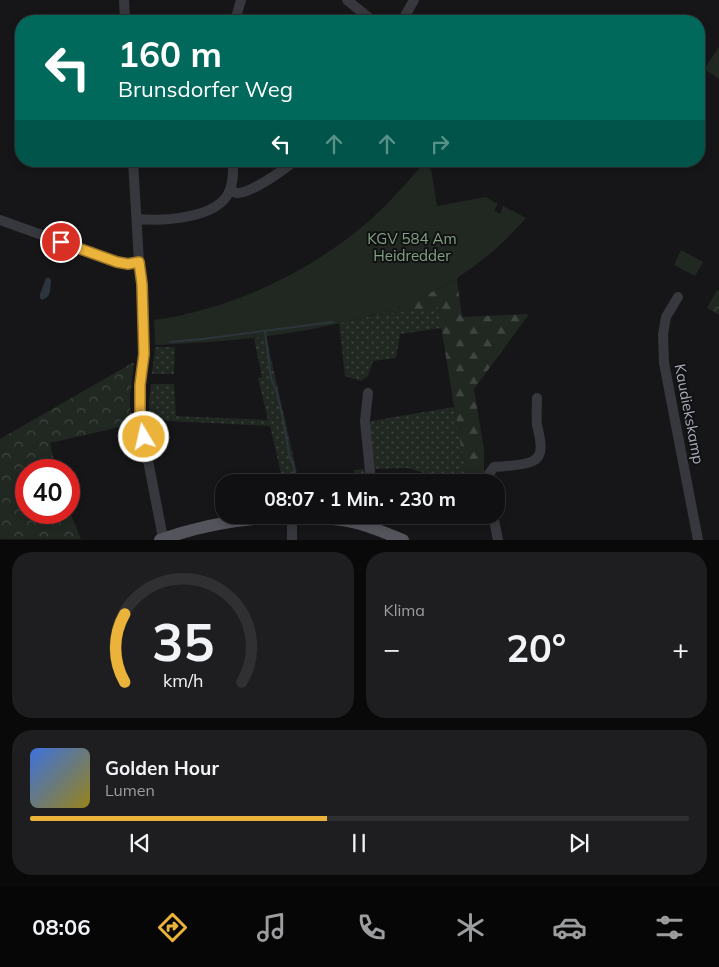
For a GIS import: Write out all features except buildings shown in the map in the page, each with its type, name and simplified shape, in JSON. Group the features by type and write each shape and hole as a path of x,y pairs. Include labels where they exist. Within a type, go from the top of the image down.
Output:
{"main road":[{"path":"161,539 217,524"},
{"path":"374,524 403,540"}],"street":[{"path":"124,0 125,15"},
{"path":"237,15 241,0"},
{"path":"347,0 366,15"},
{"path":"405,15 414,0"},
{"path":"134,167 139,262 142,284 144,354 140,385 140,419 161,539"},
{"path":"137,219 169,219 190,216 207,211 220,204 230,191 233,167"},
{"path":"230,191 238,193 246,191 262,183 285,167"},
{"path":"0,220 117,262 128,264 139,262"},
{"name":"Kaudiekskamp","path":"678,297 666,317 663,334 664,363 698,540"},
{"path":"368,394 365,421 370,474"},
{"path":"489,474 494,468 531,463 539,456 541,449 537,425 537,398"},
{"path":"292,524 292,540"},
{"path":"495,524 498,540"}],"green space":[{"path":"719,47 719,79 705,70"},
{"name":"KGV 584 Am Heidredder","path":"420,167 426,167 431,169 437,206 486,197 498,204 494,211 500,214 503,206 526,218 493,251 457,278 457,280 398,307 309,330 278,335 248,339 155,345 154,320 207,309 283,279 330,251 352,235 397,193"},
{"path":"681,250 703,262 695,276 674,265"},
{"path":"457,280 462,317 529,314 474,389 484,450 484,474 467,474 459,437 438,307 370,316 401,306"},
{"path":"717,290 719,291 719,315 707,308"},
{"path":"438,307 442,328 400,334 396,358 373,361 368,376 361,381 345,376 339,323 370,316"},
{"path":"266,336 297,474 281,474 270,426 151,420 149,402 151,384 174,384 176,416 268,420 258,378 262,377 254,338"},
{"path":"155,347 175,347 174,374 152,374"},
{"path":"134,362 130,397 133,424 50,443 54,459 15,459 15,524 75,524 81,539 0,539 0,439"},
{"path":"454,407 467,474 427,474 408,468 375,469 371,421"},
{"path":"364,469 364,474 354,474 354,470"}],"shaded area":[{"path":"46,278 51,280 50,292 42,300 40,294"}],"waterway":[{"path":"170,342 333,322"},
{"path":"265,331 271,378 277,393 289,454 295,474"}],"route":[{"path":"61,242 117,262 128,264 139,262 142,284 144,354 140,385 140,419 144,437"}]}
